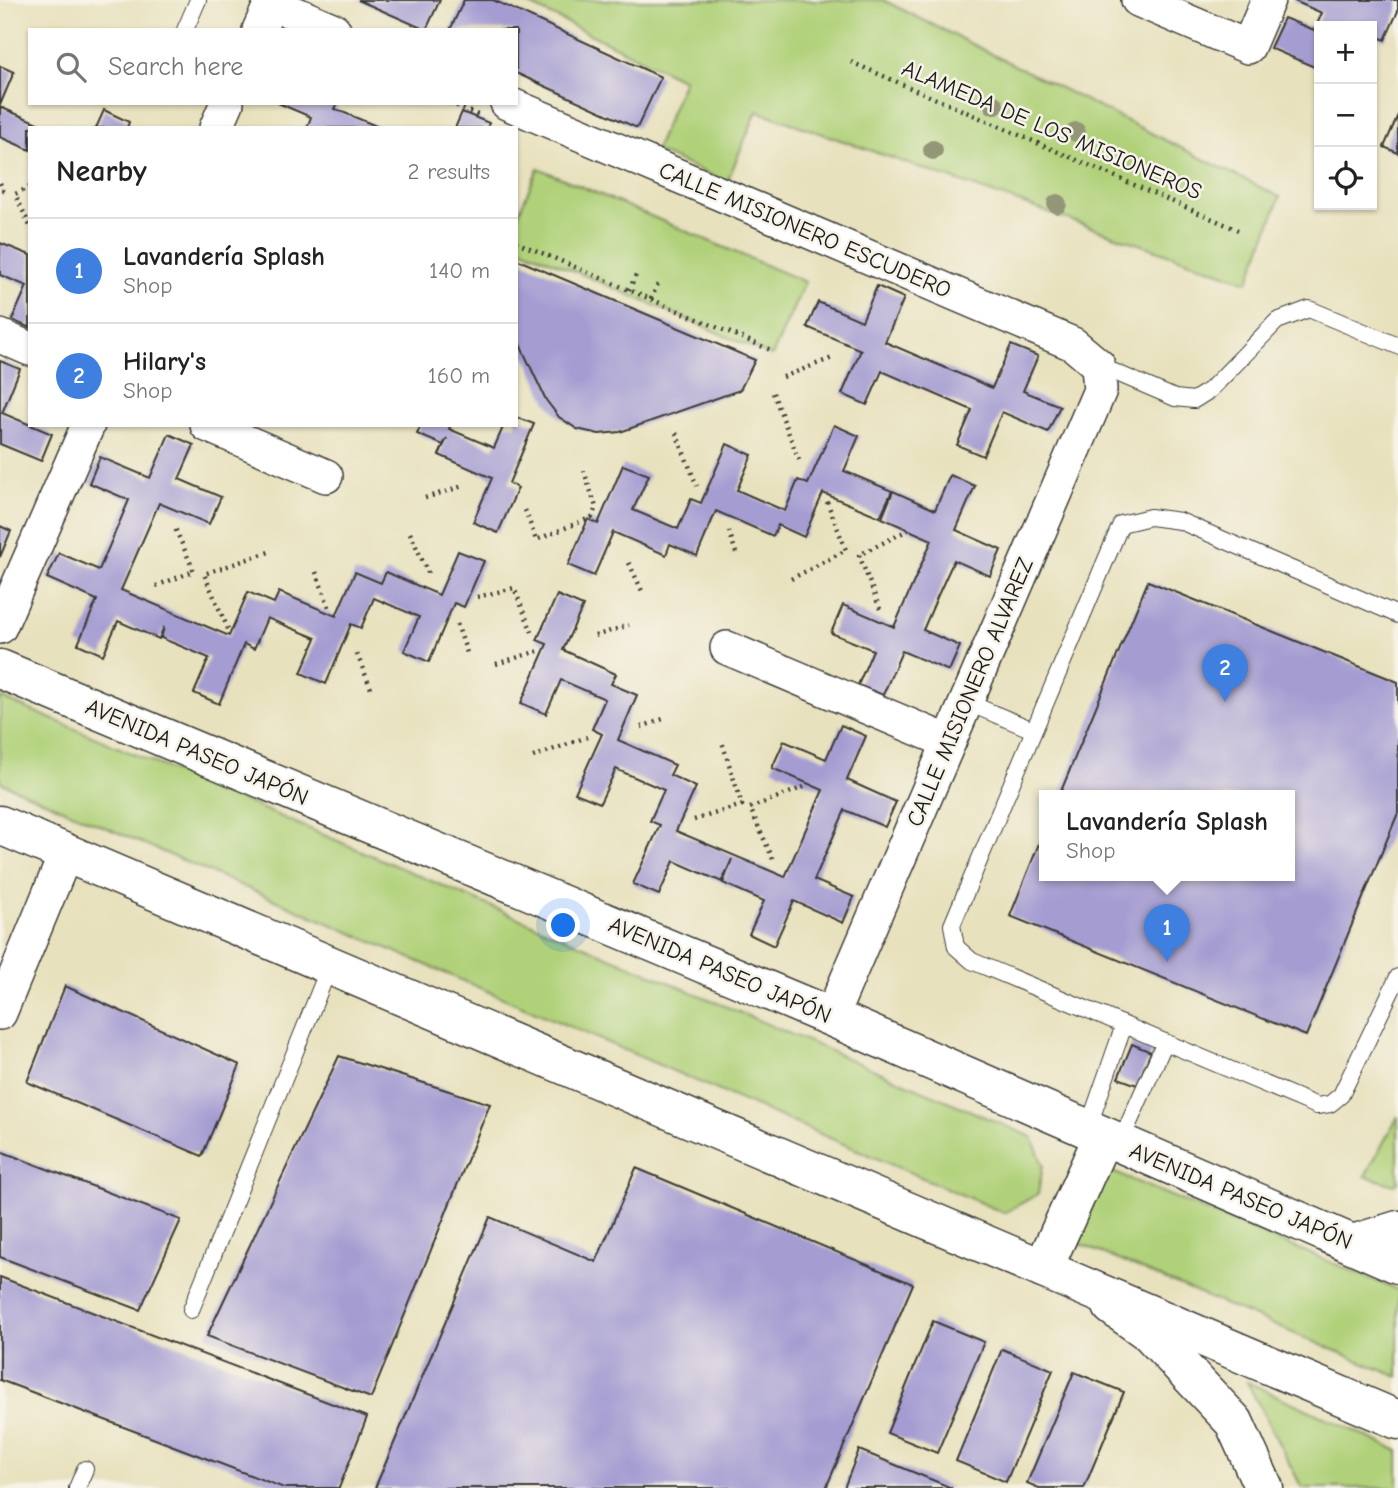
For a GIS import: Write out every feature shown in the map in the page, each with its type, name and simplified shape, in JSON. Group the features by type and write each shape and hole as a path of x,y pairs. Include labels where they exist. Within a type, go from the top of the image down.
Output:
{"main road":[{"name":"AVENIDA PASEO JAPÓN","path":"0,669 831,1017 1398,1264"},
{"path":"0,825 1398,1420"},
{"path":"1043,1269 1104,1136"},
{"path":"1353,1244 1398,1230"},
{"path":"1085,1287 1150,1333 1234,1422 1264,1488"}],"street":[{"path":"1138,0 1248,47 1268,0"},
{"path":"265,16 324,28"},
{"path":"217,126 226,105"},
{"name":"CALLE MISIONERO ESCUDERO","path":"512,105 1073,344 1098,365"},
{"path":"0,336 28,348"},
{"name":"CALLE MISIONERO ALVAREZ","path":"831,1017 1100,390 1098,365"},
{"path":"0,627 87,427"},
{"path":"212,427 326,476"},
{"path":"727,648 949,742"},
{"path":"0,1013 66,853"}],"lane":[{"path":"186,28 198,0"},
{"path":"1098,365 1175,398 1194,400 1210,390 1277,321 1309,309 1398,346"},
{"path":"1398,615 1180,521 1150,517 1121,524 952,925 956,947 972,961 1317,1106 1330,1104 1341,1095 1398,977"},
{"path":"966,702 1033,730"},
{"path":"191,1310 330,965"},
{"path":"1104,1136 1124,1025"},
{"path":"1104,1136 1165,1042"},
{"path":"77,1488 85,1469"}],"path":[{"name":"ALAMEDA DE LOS MISIONEROS","path":"851,62 1238,230"},
{"path":"0,183 3,190 0,192"},
{"path":"28,188 15,194 28,222"},
{"path":"518,243 773,351"},
{"path":"629,290 636,275"},
{"path":"651,299 658,284"},
{"path":"783,377 835,357"},
{"path":"773,393 799,460"},
{"path":"676,433 697,485"},
{"path":"525,510 536,540 592,517 596,508 584,471"},
{"path":"425,498 463,486"},
{"path":"791,579 846,550 826,499"},
{"path":"156,586 194,571 174,526"},
{"path":"880,609 859,555 908,530"},
{"path":"729,531 737,556"},
{"path":"410,533 430,577"},
{"path":"228,629 204,574 269,552"},
{"path":"629,563 643,593"},
{"path":"316,572 329,607"},
{"path":"477,597 514,587 532,632"},
{"path":"457,624 467,653"},
{"path":"595,636 629,625"},
{"path":"496,664 538,651"},
{"path":"356,654 372,691"},
{"path":"641,727 666,718"},
{"path":"533,757 587,737"},
{"path":"694,820 742,805 722,742"},
{"path":"773,859 750,808 804,788"}],"green space":[{"path":"520,0 883,0 1280,197 1248,282 757,111 727,182 655,151 684,80"},
{"path":"538,168 805,282 772,356 518,247 518,214"},
{"path":"0,697 1032,1137 1043,1165 1038,1194 1004,1213 0,782"},
{"path":"1398,1116 1398,1183 1394,1185 1365,1176"},
{"path":"1098,1166 1398,1290 1398,1377 1066,1238"},
{"path":"1247,1382 1398,1451 1398,1488 1302,1488"}],"building":[{"path":"358,0 440,0 427,28"},
{"path":"464,0 493,0 661,77 637,128 518,74 518,28 451,28"},
{"path":"1292,0 1398,0 1398,11 1385,40 1377,36 1377,21 1318,21 1322,13"},
{"path":"1284,18 1314,30 1314,67 1270,48"},
{"path":"0,66 14,72 0,105"},
{"path":"283,105 337,105 335,109 376,126 308,126 311,117"},
{"path":"0,107 44,126 28,126 28,149 0,137"},
{"path":"104,110 129,122 128,126 97,126"},
{"path":"462,112 489,123 488,126 456,126"},
{"path":"1398,115 1398,153 1384,147"},
{"path":"0,243 28,254 28,327 12,320 27,286 0,275"},
{"path":"518,260 755,360 740,390 620,432 599,434 577,429 559,417 546,400 518,340"},
{"path":"877,286 904,298 885,342 992,388 1011,345 1038,356 1023,391 1060,406 1048,432 1002,412 983,456 957,445 972,410 882,371 867,405 842,394 861,350 807,327 818,302 862,321"},
{"path":"0,361 20,369 2,413 28,424 28,427 52,434 41,461 0,444"},
{"path":"518,418 534,424 509,483 518,488 498,533 473,522 492,478 439,455 447,438 443,445 417,434 420,427 450,427 449,429 494,448 503,427 518,427"},
{"path":"834,425 859,436 844,471 892,491 880,517 823,493 804,537 778,525 773,536 716,511 697,556 670,544 666,555 613,532 594,576 568,565 588,519 598,524 623,465 649,475 633,510 678,529 691,499 701,503 727,444 752,455 737,490 785,511 798,480 808,484"},
{"path":"169,434 194,445 179,479 221,497 209,524 159,503 121,590 229,636 248,592 274,603 279,592 336,616 355,572 381,583 386,572 439,595 458,551 484,561 464,607 454,603 429,662 404,651 419,617 374,598 361,628 351,624 326,684 301,673 316,638 267,618 254,649 244,644 219,704 194,693 209,658 161,638 164,627 159,639 118,621 103,655 78,644 97,600 47,578 59,553 99,570 129,500 89,483 100,457 150,478"},
{"path":"950,475 975,486 956,530 1001,550 990,576 954,560 938,595 923,630 960,646 949,671 902,651 883,695 858,685 873,650 831,633 843,605 894,627 932,540 882,518 893,491 935,510"},
{"path":"0,526 11,531 0,557"},
{"path":"1148,581 1398,682 1398,813 1306,1036 1010,916 1039,844 1039,881 1295,881 1295,790 1061,790"},
{"path":"557,595 583,606 563,650 616,674 611,684 637,695 618,740 675,765 670,775 696,787 676,831 785,877 823,790 772,768 784,741 826,759 841,725 866,736 847,780 896,802 885,827 845,810 814,880 854,897 843,923 794,901 774,946 749,934 764,901 723,883 732,859 722,882 674,861 659,895 633,884 660,825 650,821 664,790 616,769 600,803 575,793 602,734 592,729 605,699 561,680 546,714 521,703 547,644 537,640"},
{"path":"65,986 240,1065 202,1156 27,1082"},
{"path":"1132,1044 1151,1052 1137,1085 1118,1078"},
{"path":"339,1056 490,1104 371,1398 207,1336"},
{"path":"0,1151 181,1220 140,1310 0,1257"},
{"path":"636,1168 913,1284 826,1488 375,1488 490,1217 596,1262"},
{"path":"0,1277 367,1417 339,1488 284,1488 0,1380"},
{"path":"933,1321 984,1342 937,1453 887,1433"},
{"path":"1002,1349 1053,1370 1006,1482 956,1461"},
{"path":"1074,1372 1124,1392 1084,1488 1039,1488 1027,1483"},
{"path":"859,1450 952,1488 844,1488"}],"place":[{"name":"Hilary's","path":"1225,702"},
{"name":"Lavandería Splash","path":"1167,962"}]}
